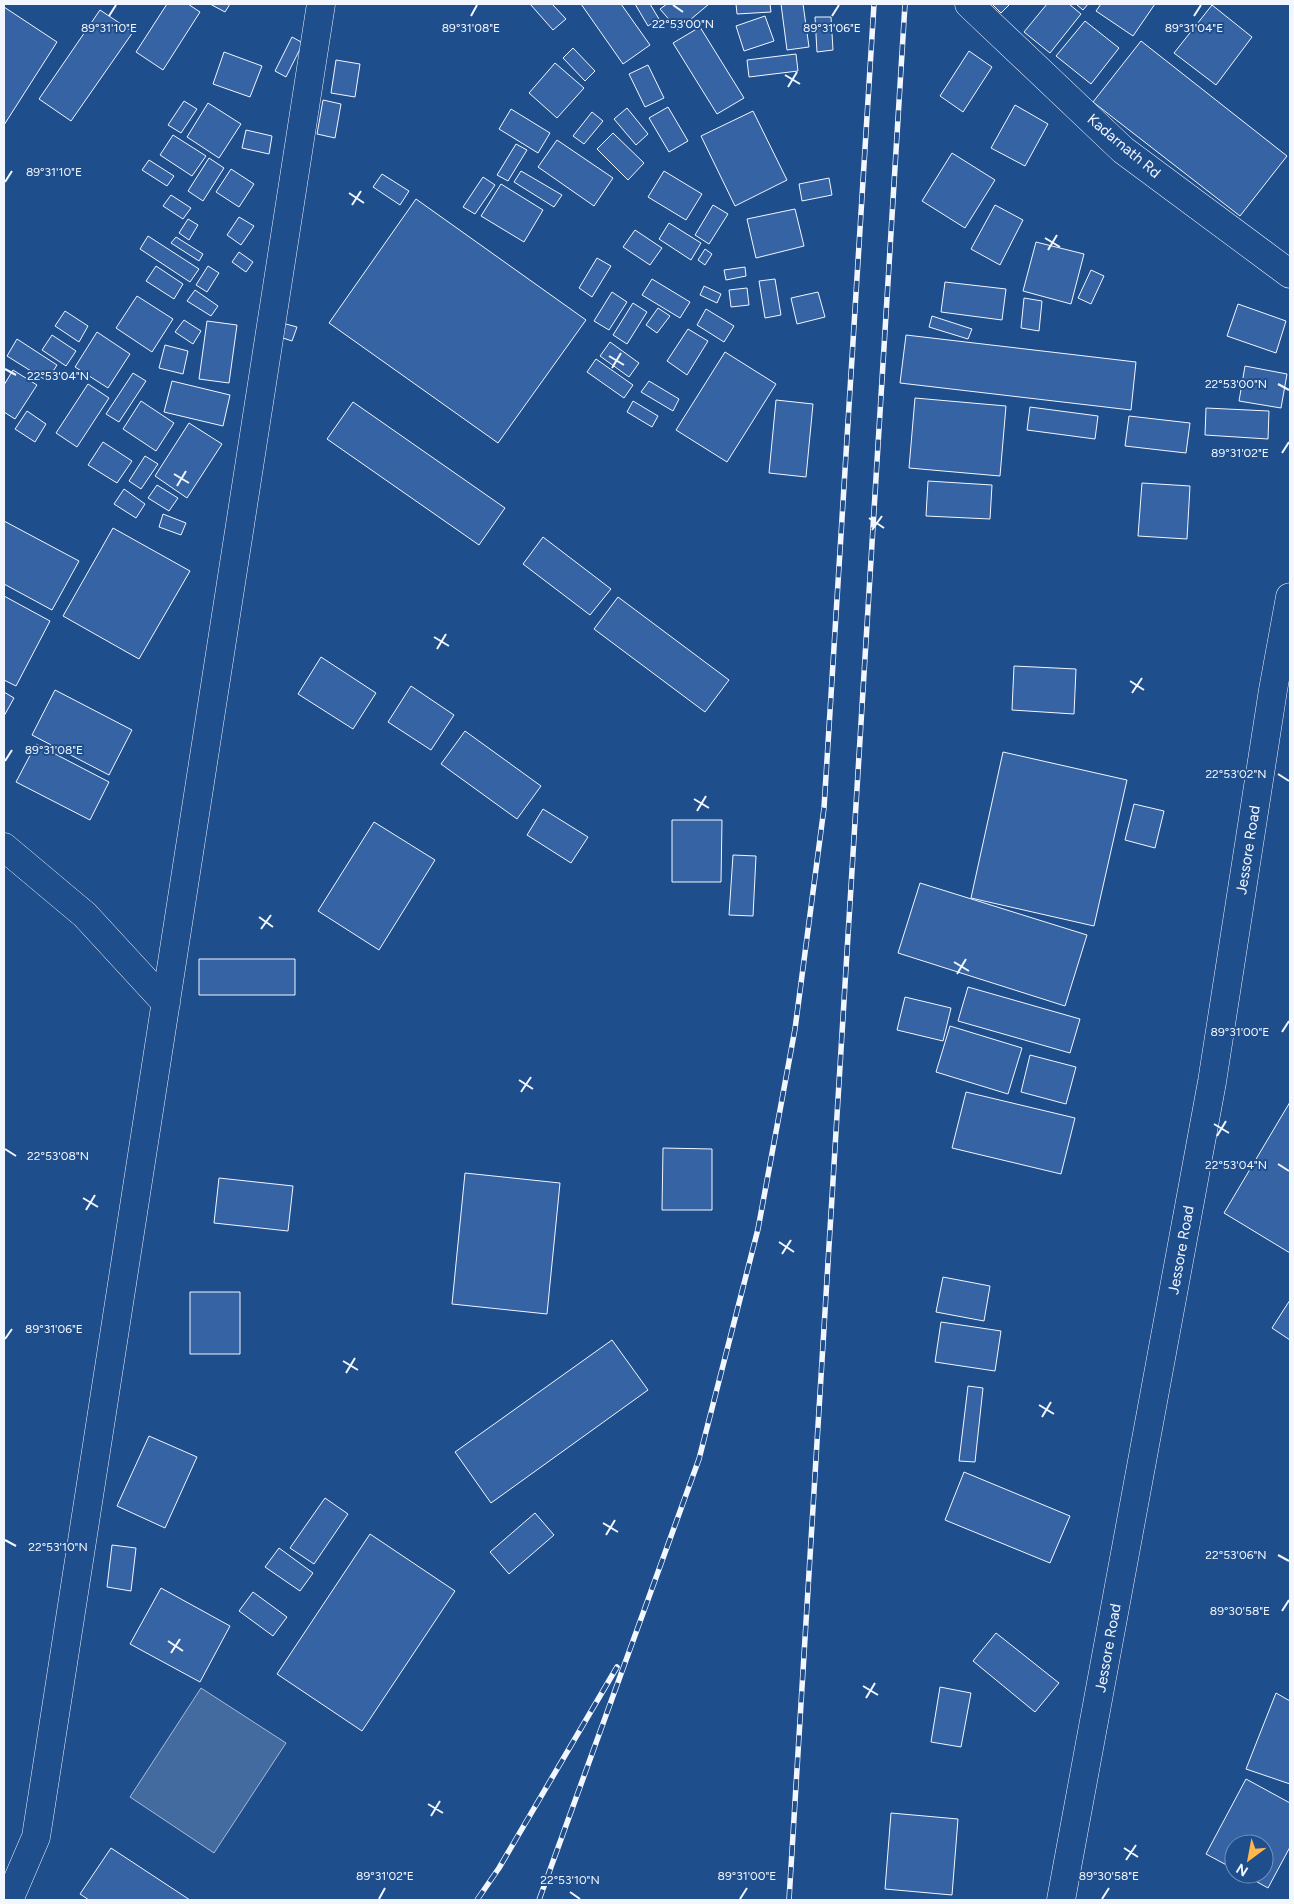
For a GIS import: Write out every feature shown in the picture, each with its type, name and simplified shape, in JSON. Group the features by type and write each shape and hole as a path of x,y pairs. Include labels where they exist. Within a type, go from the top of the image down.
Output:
{"main road":[{"path":"9,1900 36,1837 321,4"},
{"name":"Kadarnath Rd","path":"969,4 1123,150 1290,274"},
{"name":"Jessore Road","path":"1061,1900 1212,1082 1273,690 1290,597"},
{"path":"4,847 85,915 166,1003"}],"water":[{"path":"201,1688 286,1743 214,1853 130,1797"}],"building":[{"path":"167,4 188,4 200,12 163,70 136,52"},
{"path":"210,4 230,4 225,12"},
{"path":"530,4 552,4 566,19 553,30"},
{"path":"581,4 621,4 650,45 623,64"},
{"path":"635,4 650,4 659,19 648,26"},
{"path":"667,4 709,4 678,30 660,9"},
{"path":"736,4 770,4 771,12 737,14"},
{"path":"781,4 803,4 809,47 787,50"},
{"path":"992,4 1010,4 1001,13"},
{"path":"1047,4 1069,4 1081,14 1050,53 1024,32"},
{"path":"1076,4 1088,4 1083,10"},
{"path":"1101,4 1155,4 1133,36 1096,11"},
{"path":"1212,5 1252,37 1216,85 1174,53"},
{"path":"4,7 57,42 4,125"},
{"path":"100,10 133,32 71,121 39,99"},
{"path":"765,16 774,41 744,51 736,26"},
{"path":"815,17 831,17 833,50 817,52"},
{"path":"1085,21 1119,48 1091,84 1056,56"},
{"path":"700,27 744,98 717,114 673,43"},
{"path":"292,37 303,43 286,77 275,71"},
{"path":"1141,41 1287,156 1240,216 1093,102"},
{"path":"573,48 595,71 585,81 563,58"},
{"path":"969,51 992,67 963,112 940,96"},
{"path":"224,52 262,66 250,97 213,84"},
{"path":"796,54 798,71 749,77 747,60"},
{"path":"336,60 360,64 355,97 331,93"},
{"path":"555,63 584,88 557,118 529,93"},
{"path":"648,65 664,98 645,107 629,74"},
{"path":"323,100 341,104 335,138 317,134"},
{"path":"184,101 197,109 181,133 168,125"},
{"path":"208,103 241,124 219,158 187,137"},
{"path":"1015,105 1048,124 1025,166 991,148"},
{"path":"668,107 688,141 669,152 649,118"},
{"path":"627,108 648,134 636,145 614,119"},
{"path":"511,109 550,133 538,153 499,129"},
{"path":"753,111 787,180 735,206 701,136"},
{"path":"592,112 603,121 584,144 573,136"},
{"path":"246,130 272,136 269,154 242,148"},
{"path":"613,133 644,163 628,180 597,149"},
{"path":"173,135 206,156 192,176 160,155"},
{"path":"557,140 613,178 594,206 538,167"},
{"path":"516,144 527,150 508,181 497,175"},
{"path":"952,153 995,180 965,228 922,201"},
{"path":"209,158 224,168 203,201 188,191"},
{"path":"149,160 174,176 167,186 142,170"},
{"path":"231,169 254,184 239,207 216,192"},
{"path":"521,171 562,195 554,207 514,182"},
{"path":"664,171 702,194 686,220 648,197"},
{"path":"382,174 409,191 400,205 373,187"},
{"path":"483,177 495,185 475,214 463,207"},
{"path":"829,178 832,195 802,201 799,184"},
{"path":"501,184 543,210 524,242 481,216"},
{"path":"171,195 191,208 183,219 163,206"},
{"path":"416,199 586,320 498,443 329,323"},
{"path":"713,205 728,214 709,244 695,235"},
{"path":"995,205 1023,220 1000,265 971,249"},
{"path":"795,209 804,246 756,258 747,219"},
{"path":"239,217 254,226 241,245 227,235"},
{"path":"188,219 198,225 189,240 179,233"},
{"path":"669,223 701,243 691,260 659,239"},
{"path":"635,230 662,248 650,265 623,247"},
{"path":"148,236 199,269 190,282 140,249"},
{"path":"176,237 203,254 199,261 171,243"},
{"path":"1036,242 1084,254 1071,304 1023,291"},
{"path":"705,249 712,254 705,265 698,260"},
{"path":"239,252 253,262 246,272 232,262"},
{"path":"597,258 611,266 592,297 579,288"},
{"path":"156,266 183,284 174,299 146,281"},
{"path":"208,266 219,273 207,292 196,285"},
{"path":"745,267 746,276 726,280 724,270"},
{"path":"1091,270 1104,276 1091,304 1078,298"},
{"path":"652,279 690,302 680,318 642,295"},
{"path":"775,279 781,315 765,318 759,281"},
{"path":"945,282 1006,289 1002,320 941,312"},
{"path":"704,286 721,294 717,303 700,295"},
{"path":"747,288 749,305 731,307 729,290"},
{"path":"195,290 218,306 211,316 187,301"},
{"path":"612,292 627,302 609,330 594,321"},
{"path":"818,292 825,317 797,324 791,298"},
{"path":"137,296 173,319 152,352 116,328"},
{"path":"1024,298 1042,301 1039,331 1021,328"},
{"path":"633,303 647,312 627,344 613,335"},
{"path":"1238,304 1286,321 1276,353 1227,336"},
{"path":"658,308 670,316 657,333 646,325"},
{"path":"706,309 734,326 724,342 697,325"},
{"path":"65,311 88,326 79,342 55,326"},
{"path":"932,316 972,329 968,339 929,327"},
{"path":"184,320 201,331 193,344 175,332"},
{"path":"207,321 237,325 229,383 199,379"},
{"path":"275,321 297,327 292,341 271,334"},
{"path":"688,329 708,341 687,375 667,361"},
{"path":"97,332 130,354 108,388 75,367"},
{"path":"52,335 76,351 66,366 42,350"},
{"path":"906,335 1136,362 1131,410 900,383"},
{"path":"17,339 57,365 47,381 7,356"},
{"path":"610,342 639,363 629,377 600,356"},
{"path":"165,345 188,351 183,374 159,368"},
{"path":"725,352 776,384 727,462 676,430"},
{"path":"596,359 633,385 624,398 587,372"},
{"path":"1245,366 1287,374 1281,408 1239,401"},
{"path":"13,370 37,385 15,419 4,412 4,385"},
{"path":"133,373 146,381 119,422 106,414"},
{"path":"172,381 230,395 223,426 164,412"},
{"path":"649,381 679,399 673,411 641,392"},
{"path":"88,384 109,398 77,447 56,433"},
{"path":"915,398 1006,406 1000,476 909,468"},
{"path":"776,400 813,404 806,477 769,473"},
{"path":"141,401 174,423 156,451 123,429"},
{"path":"633,401 658,416 652,427 627,412"},
{"path":"353,402 505,508 479,545 327,439"},
{"path":"1030,407 1098,416 1095,439 1027,430"},
{"path":"1206,408 1269,411 1268,439 1205,435"},
{"path":"27,411 46,424 35,442 15,429"},
{"path":"1129,416 1190,423 1186,453 1125,446"},
{"path":"189,423 222,444 187,498 155,476"},
{"path":"103,442 132,461 117,483 88,465"},
{"path":"145,456 158,464 141,489 129,481"},
{"path":"928,481 992,485 990,519 926,516"},
{"path":"1142,483 1190,486 1187,539 1138,536"},
{"path":"157,485 178,498 169,511 148,498"},
{"path":"124,489 145,504 136,518 114,504"},
{"path":"163,514 186,523 181,535 159,527"},
{"path":"4,521 79,561 52,610 4,584"},
{"path":"113,528 190,571 139,659 63,616"},
{"path":"543,537 611,589 590,615 523,564"},
{"path":"4,596 50,621 16,686 4,680"},
{"path":"618,597 729,680 705,712 594,629"},
{"path":"321,657 376,693 353,729 298,694"},
{"path":"1014,666 1076,669 1074,714 1012,710"},
{"path":"411,686 454,715 431,750 388,722"},
{"path":"55,690 132,730 109,775 32,735"},
{"path":"4,692 14,698 4,716"},
{"path":"465,731 541,786 517,819 441,764"},
{"path":"36,744 109,782 90,820 16,782"},
{"path":"1003,752 1127,780 1094,926 971,898"},
{"path":"1134,804 1164,811 1155,848 1125,840"},
{"path":"543,809 588,837 571,863 527,835"},
{"path":"672,820 722,820 721,882 672,882"},
{"path":"374,822 435,860 379,950 318,911"},
{"path":"733,855 756,856 753,916 729,915"},
{"path":"920,883 1087,935 1065,1006 898,953"},
{"path":"199,959 295,959 295,995 199,995"},
{"path":"968,987 1080,1019 1070,1053 958,1021"},
{"path":"905,997 951,1008 943,1041 897,1030"},
{"path":"950,1026 1022,1048 1008,1094 936,1072"},
{"path":"1030,1055 1076,1067 1066,1104 1021,1092"},
{"path":"966,1092 1075,1118 1061,1174 952,1148"},
{"path":"1290,1102 1290,1253 1224,1213"},
{"path":"663,1148 712,1149 712,1210 662,1210"},
{"path":"465,1173 560,1183 547,1314 452,1304"},
{"path":"219,1178 293,1186 288,1231 214,1223"},
{"path":"943,1277 990,1286 984,1321 936,1312"},
{"path":"190,1292 240,1292 240,1354 190,1354"},
{"path":"1290,1300 1290,1340 1272,1328"},
{"path":"941,1322 1001,1331 995,1371 935,1362"},
{"path":"612,1340 648,1390 491,1503 455,1452"},
{"path":"968,1386 983,1388 975,1462 959,1461"},
{"path":"149,1436 197,1457 165,1528 117,1506"},
{"path":"964,1472 1070,1516 1050,1563 945,1520"},
{"path":"325,1498 348,1514 314,1564 290,1548"},
{"path":"535,1513 554,1535 509,1574 490,1552"},
{"path":"370,1534 455,1591 362,1731 277,1674"},
{"path":"112,1545 136,1548 131,1591 107,1587"},
{"path":"279,1548 313,1573 300,1591 265,1567"},
{"path":"161,1588 230,1626 200,1682 130,1644"},
{"path":"253,1592 287,1617 273,1636 239,1611"},
{"path":"996,1633 1059,1683 1035,1712 973,1661"},
{"path":"940,1687 971,1693 961,1747 931,1742"},
{"path":"1276,1693 1290,1701 1290,1784 1246,1769"},
{"path":"1246,1779 1290,1803 1290,1847 1274,1877 1274,1834 1224,1834 1224,1864 1206,1854"},
{"path":"891,1813 958,1819 952,1895 885,1889"},
{"path":"111,1848 190,1900 89,1900 80,1894"},
{"path":"1261,1884 1270,1884 1268,1888"}],"railway":[{"path":"539,1900 699,1459 758,1229 795,1029 824,808 874,4"},
{"path":"789,1900 905,4"},
{"path":"477,1900 499,1868 617,1667"}]}
